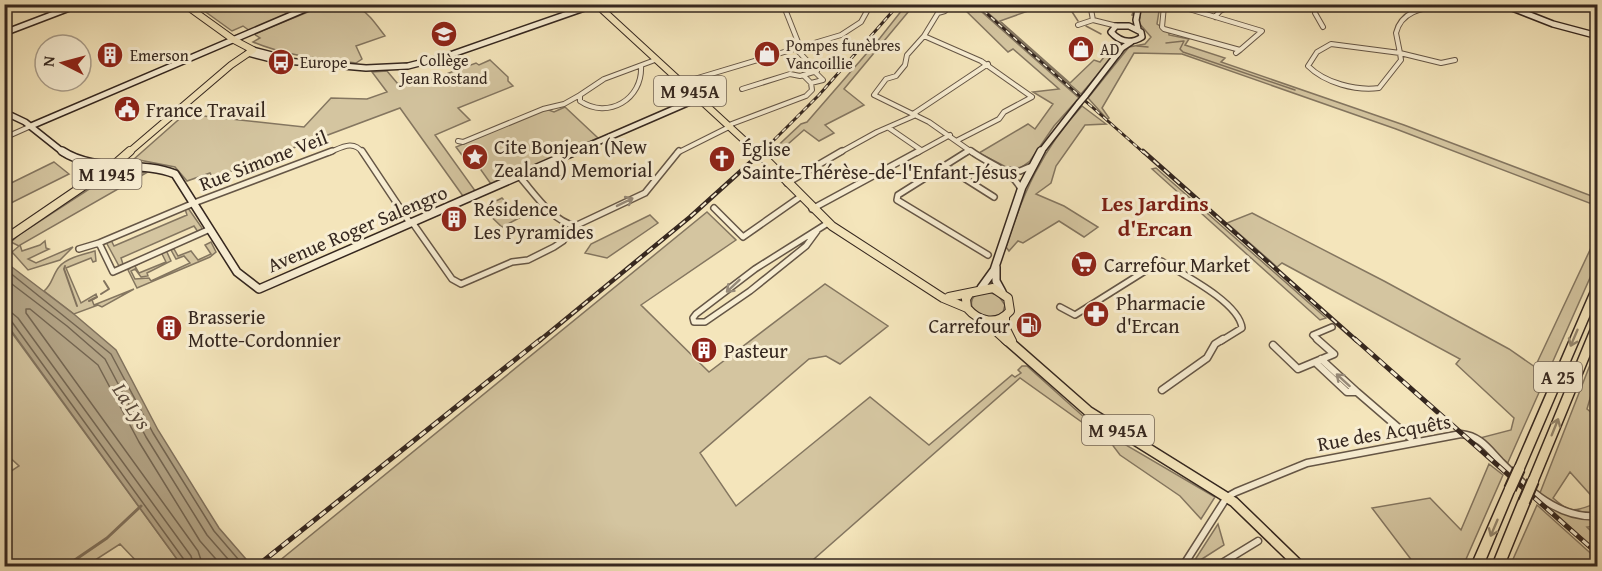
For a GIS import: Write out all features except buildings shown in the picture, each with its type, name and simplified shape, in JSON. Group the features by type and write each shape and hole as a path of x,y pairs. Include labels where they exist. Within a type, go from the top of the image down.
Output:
{"highway":[{"name":"A 25","path":"1477,567 1598,285"},
{"name":"A 25","path":"1498,567 1598,322"}],"main road":[{"path":"184,4 250,51"},
{"name":"M 945A","path":"593,5 730,126 828,223 944,299 967,308"},
{"name":"M 1945","path":"4,240 116,165 250,51"},
{"path":"981,288 1002,292 1011,305 1005,318 985,321 974,316 967,308 966,301 969,294 981,288"},
{"name":"M 945A","path":"936,293 952,297 969,294"},
{"name":"M 945A","path":"1005,318 1006,330 1018,349"},
{"name":"M 945A","path":"985,321 1088,411 1227,497 1300,567"}],"street":[{"path":"4,11 22,4"},
{"path":"4,33 80,4"},
{"path":"4,138 319,4"},
{"path":"783,4 798,48 823,80 812,83"},
{"path":"681,83 847,32 861,22 871,4"},
{"path":"1090,4 1093,20 1119,39 1121,44 1118,53"},
{"path":"981,288 988,281 998,259 1021,189 1032,166 1056,129 1118,53 1131,42 1142,37 1138,29 1139,4"},
{"path":"1215,17 1220,11 1234,4"},
{"path":"1316,4 1318,22 1323,27"},
{"path":"1450,4 1417,9 1405,15 1395,34 1401,53 1401,62 1381,86 1375,89 1357,88 1330,79 1314,73 1308,66 1310,61 1330,44 1401,53 1443,64 1455,60"},
{"path":"1502,4 1560,26 1598,36"},
{"path":"250,51 267,59 322,64 377,68 418,64 593,5"},
{"path":"1167,5 1215,17 1262,32 1238,52 1162,27 1164,6 1167,5"},
{"path":"945,11 938,13 924,36 907,55 905,65 896,76 886,79 874,96 915,114 958,140 985,161 1014,177 1021,189"},
{"path":"1125,25 1137,14"},
{"path":"1078,25 1093,20 1138,29"},
{"path":"1111,31 1117,26"},
{"path":"924,36 961,50 988,64 1032,97 958,140"},
{"path":"1119,39 1131,42"},
{"path":"458,141 464,142 543,109 567,102 593,85 655,60"},
{"path":"787,183 821,165 829,157 915,114 988,64"},
{"path":"580,95 579,99 583,104 595,108 624,101 641,86 643,77 640,66"},
{"path":"742,90 790,75 803,75 816,71"},
{"path":"411,223 458,284 466,283 512,262 528,260 559,244 572,226 645,193 678,151 730,126 804,98 812,90 812,83 803,75"},
{"name":"Avenue Roger Salengro","path":"210,229 238,274 259,289 699,98"},
{"path":"4,112 31,126 75,158 172,172 180,179 210,229 113,272 99,243"},
{"path":"890,128 921,150"},
{"path":"812,209 950,135"},
{"name":"Rue Simone Veil","path":"194,203 353,144 358,146 411,223"},
{"path":"970,150 898,195 897,201 988,255"},
{"path":"945,166 994,197"},
{"path":"1003,169 1017,171 1032,166"},
{"path":"519,176 558,219 572,226"},
{"path":"714,208 743,237 800,197"},
{"path":"79,249 99,243 194,203"},
{"path":"817,231 806,246 772,273 705,322 699,324 694,322 693,318 696,314 762,266 828,223"},
{"path":"998,259 996,278 1002,292"},
{"path":"1060,307 1075,315 1161,261 1216,296 1239,317 1242,326 1217,342 1207,358 1162,390"},
{"path":"762,266 772,273"},
{"path":"1273,345 1298,369 1334,354 1313,335 1332,327"},
{"path":"1318,361 1366,398 1415,442"},
{"name":"Rue des Acquêts","path":"1227,497 1307,463 1461,434 1476,437 1507,468 1553,506 1573,515 1598,516"},
{"path":"1183,567 1227,497"},
{"path":"1217,567 1258,541"}],"shaded area":[{"path":"196,5 291,5 300,10 250,31 243,26 232,31"},
{"path":"325,5 347,5 361,9 385,36 356,46 362,59 356,63 291,54 253,42 260,38 254,34"},
{"path":"906,5 914,5 844,89 864,105 825,125 834,133 819,141 804,130 771,159 767,156 801,124 807,122"},
{"path":"960,5 974,5 1079,98 1054,126 1030,161 1019,169 1006,167 979,153 1028,124 1035,129 1053,104 1033,92 1059,89 1013,49 1008,52"},
{"path":"979,5 1045,5 1000,21 1070,83 1094,60 1100,62 1113,46 1116,49 1107,64 1081,94"},
{"path":"1136,5 1160,5 1157,24 1169,32 1169,35 1189,39 1185,45 1225,58 1221,62 1404,125 1597,198 1597,206 1396,129 1182,54 1134,53 1102,108 1109,118 1107,119 1088,98 1129,47 1145,44 1151,37 1139,23 1140,17 1132,15"},
{"path":"490,60 508,77 508,81 513,86 458,108 470,120 435,135 476,192 463,196 400,108 213,178 210,173 187,181 175,167 134,159 185,114 304,127 331,98 367,99 387,92 372,72 387,71 398,84 412,77 419,84"},
{"path":"1082,106 1106,124 1085,125 1056,166 1051,183 1036,194 1064,206 1098,227 1084,237 1059,221 1023,243 1018,241 1009,251 1006,247 1019,208 1035,172 1068,122"},
{"path":"565,107 598,138 491,184 474,160 467,162 456,147 546,109 554,112"},
{"path":"54,162 69,174 5,206 5,186"},
{"path":"1156,168 1326,318 1320,320 1152,169"},
{"path":"124,171 146,173 20,245 22,251 45,241 46,248 49,249 28,259 36,263 73,247 60,260 28,270 12,252 19,246 11,242 20,234 103,180"},
{"path":"502,198 521,217 502,227 482,208"},
{"path":"188,208 202,228 201,231 198,232 194,226 121,258 123,264 119,266 106,242 111,240 114,246 187,215 185,209"},
{"path":"707,212 736,240 641,305 709,372 825,284 888,326 840,364 826,356 809,359 700,453 736,506 870,397 929,445 1012,375 1015,377 1021,373 1018,370 1022,366 1027,366 1095,427 1215,497 1201,519 1180,496 1120,455 1111,443 1020,378 806,566 273,566"},
{"path":"1252,213 1509,349 1535,367 1597,235 1597,262 1505,469 1472,440 1511,430 1514,418 1456,364 1460,359 1282,263 1277,267 1227,223"},
{"path":"650,215 658,223 607,258 585,253 591,244"},
{"path":"211,242 216,252 210,257 137,288 128,270 130,268 127,267 150,257 135,266 139,273 166,262 162,254 153,255 166,250 171,261 147,273 148,276 141,277 135,269 131,271 135,279 149,278 151,281 190,263 184,256 176,259 171,250 174,249 178,256 191,251 198,260 211,254 205,245"},
{"path":"95,251 96,261 93,262 91,258 66,268 81,303 96,294 97,297 92,300 94,305 134,289 102,307 98,305 74,314 44,291 62,264"},
{"path":"987,292 998,295 1005,305 1003,312 995,316 987,316 972,307 973,298"},
{"path":"4,322 182,566 141,566 120,544 86,566 5,566 5,475 19,466 5,453"},
{"path":"1597,347 1597,388 1593,388 1587,409 1597,417 1597,502 1570,472 1553,498 1565,507 1574,510 1597,503 1597,526 1587,527 1597,537 1597,551 1538,498"},
{"path":"1489,464 1503,475 1463,566 1416,566 1372,508 1430,498 1461,530"},
{"path":"1537,505 1597,559 1597,566 1510,566"},
{"path":"1218,524 1224,545 1191,566"}],"water":[{"name":"La Lys","path":"4,261 75,315 116,350 158,430 219,528 252,566 182,566 5,322"}],"waterway":[{"path":"1067,4 1078,21"},
{"path":"1086,26 1101,34"},
{"path":"1166,43 1184,41 1180,49 1183,52 1295,90"},
{"path":"1137,46 1148,47"},
{"path":"65,266 64,269 77,306"},
{"path":"101,294 109,289 104,281"},
{"path":"89,301 97,297"},
{"path":"66,566 107,538 141,506"}],"railway":[{"path":"763,151 819,95 899,4"},
{"path":"976,4 1144,153"},
{"path":"539,341 690,217 763,151"},
{"path":"1143,151 1357,341"},
{"path":"257,566 541,339"},
{"path":"1355,339 1598,554"}],"place":[{"name":"Collège Jean Rostand","path":"444,34"},
{"name":"AD","path":"1081,49"},
{"name":"Pompes funèbres Vancoillie","path":"767,54"},
{"name":"Emerson","path":"110,55"},
{"name":"Europe","path":"281,62"},
{"name":"France Travail","path":"127,109"},
{"name":"Cite Bonjean (New Zealand) Memorial","path":"475,157"},
{"name":"Église Sainte-Thérèse-de-l'Enfant-Jésus","path":"722,159"},
{"name":"Résidence Les Pyramides","path":"454,219"},
{"name":"Carrefour Market","path":"1084,264"},
{"name":"Pharmacie d'Ercan","path":"1096,314"},
{"name":"Carrefour","path":"1029,325"},
{"name":"Brasserie Motte-Cordonnier","path":"169,328"},
{"name":"Pasteur","path":"704,350"}],"district":[{"name":"Les Jardins d'Ercan","path":"1155,216"}]}
